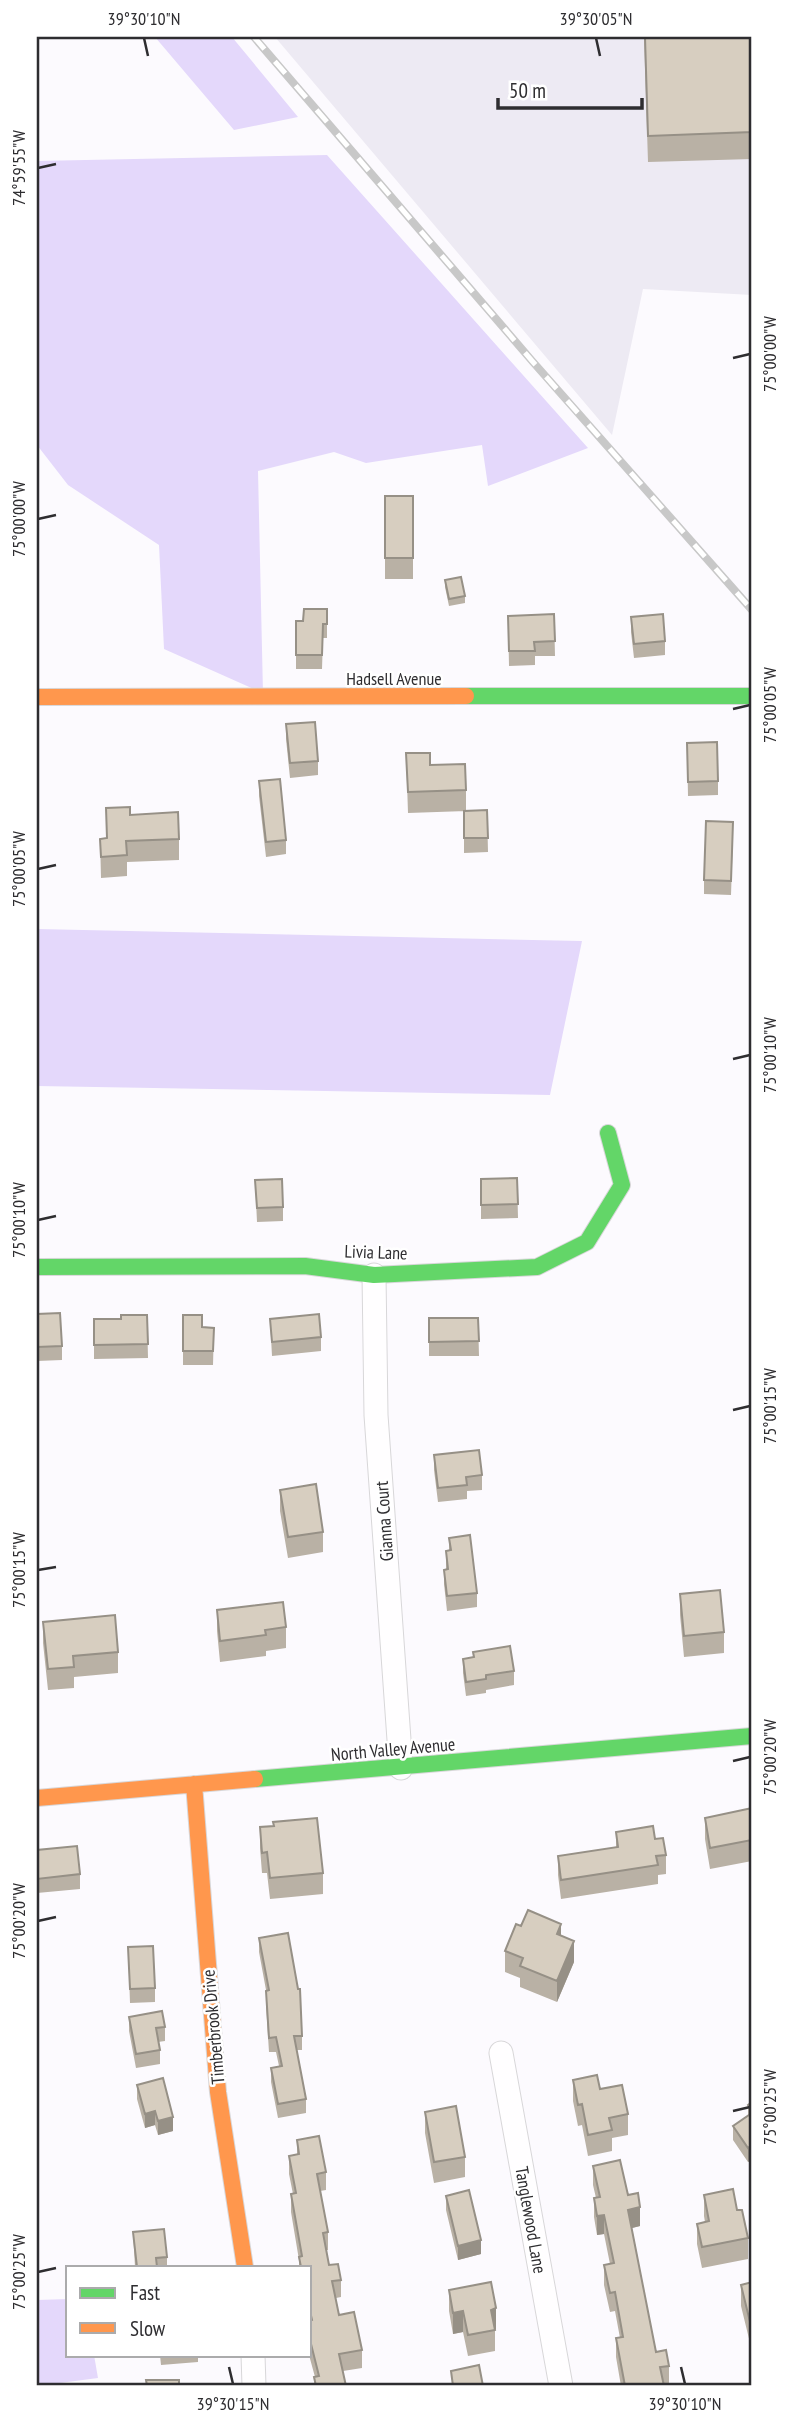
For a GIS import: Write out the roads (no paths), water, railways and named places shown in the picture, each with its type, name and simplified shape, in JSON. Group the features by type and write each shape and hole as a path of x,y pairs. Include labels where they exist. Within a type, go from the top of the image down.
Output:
{"street":[{"name":"Hadsell Avenue","path":"37,698 752,696"},
{"name":"Livia Lane","path":"37,1267 305,1265 374,1275 537,1267 587,1242 622,1185 608,1133"},
{"name":"Gianna Court","path":"374,1275 376,1415 401,1768"},
{"name":"North Valley Avenue","path":"37,1798 752,1737"},
{"name":"Timberbrook Drive","path":"194,1784 218,2092 245,2266"},
{"name":"Tanglewood Lane","path":"501,2053 561,2386"},
{"path":"253,2356 254,2386"}],"railway":[{"path":"254,37 533,362 752,610"}]}
